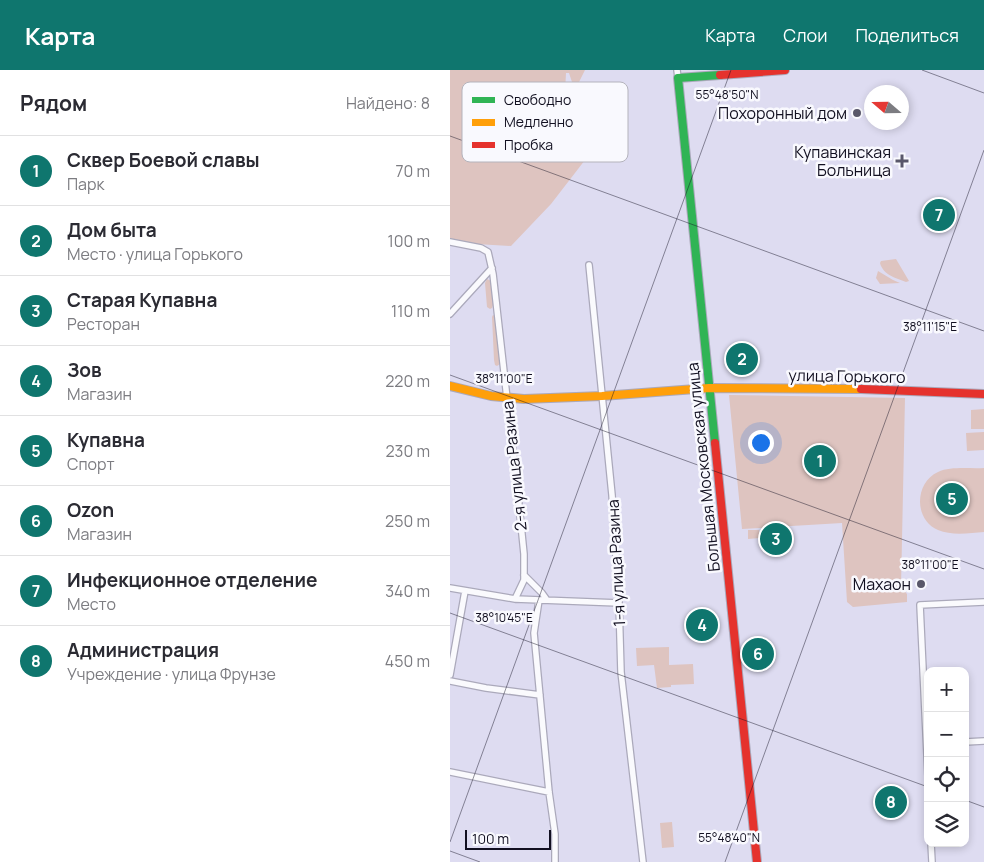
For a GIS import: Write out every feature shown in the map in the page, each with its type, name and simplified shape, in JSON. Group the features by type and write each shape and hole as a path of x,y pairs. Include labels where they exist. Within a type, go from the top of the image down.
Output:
{"main road":[{"path":"678,74 785,70"},
{"name":"Большая Московская улица","path":"678,74 757,862"},
{"name":"улица Горького","path":"450,386 480,394 507,398 546,399 709,388 864,389 984,394"}],"street":[{"path":"450,242 481,248 488,252 492,268 450,314"},
{"name":"1-я улица Разина","path":"589,265 612,495 619,603 621,672 643,862"},
{"name":"2-я улица Разина","path":"492,268 522,532 524,580 515,599"},
{"path":"524,575 542,593 546,600"},
{"path":"450,588 515,599 619,603"},
{"path":"450,675 465,591"},
{"path":"539,600 534,632 549,792 555,834 555,862"},
{"path":"925,712 920,605 984,602"},
{"path":"450,681 540,695"},
{"path":"969,742 984,741"},
{"path":"450,772 549,792"},
{"path":"931,847 932,862"}],"shaded area":[{"path":"450,70 585,70 579,82 572,82 569,73 566,73 566,82 462,82 462,162 583,162 551,204 511,246 459,243 450,240"},
{"path":"896,259 909,281 906,282 890,276 880,263 881,261"},
{"path":"878,271 900,283 880,284 876,278"},
{"path":"487,279 491,281 493,305 490,309 487,307 485,283"},
{"path":"493,315 495,316 501,359 500,364 497,366 494,360"},
{"path":"729,395 905,398 901,587 907,594 907,602 853,607 847,602 842,523 742,529"},
{"path":"984,409 984,429 971,429 971,410"},
{"path":"984,432 984,450 967,451 966,433"},
{"path":"984,468 984,532 949,533 938,530 930,525 924,518 920,501 924,484 930,477 938,472 949,469"},
{"path":"748,530 759,530 760,538 748,539"},
{"path":"669,647 669,665 693,664 694,684 657,688 654,665 637,666 636,648"},
{"path":"672,822 674,847 662,848 660,823"}],"traffic: fast":[{"path":"715,443 678,78 720,75"}],"traffic: slow":[{"path":"450,386 491,396 524,399 602,396 709,388 861,389"}],"traffic: jam":[{"path":"720,75 785,70"},
{"path":"861,389 984,394"},
{"path":"715,443 757,862"}],"place":[{"name":"Похоронный дом","path":"857,113"},
{"name":"Купавинская Больница","path":"902,161"},
{"name":"Инфекционное отделение","path":"939,215"},
{"name":"Дом быта","path":"742,359"},
{"name":"Сквер Боевой славы","path":"820,461"},
{"name":"Купавна","path":"952,499"},
{"name":"Старая Купавна","path":"776,539"},
{"name":"Махаон","path":"921,584"},
{"name":"Зов","path":"702,625"},
{"name":"Ozon","path":"758,654"},
{"name":"Администрация","path":"891,802"}]}
